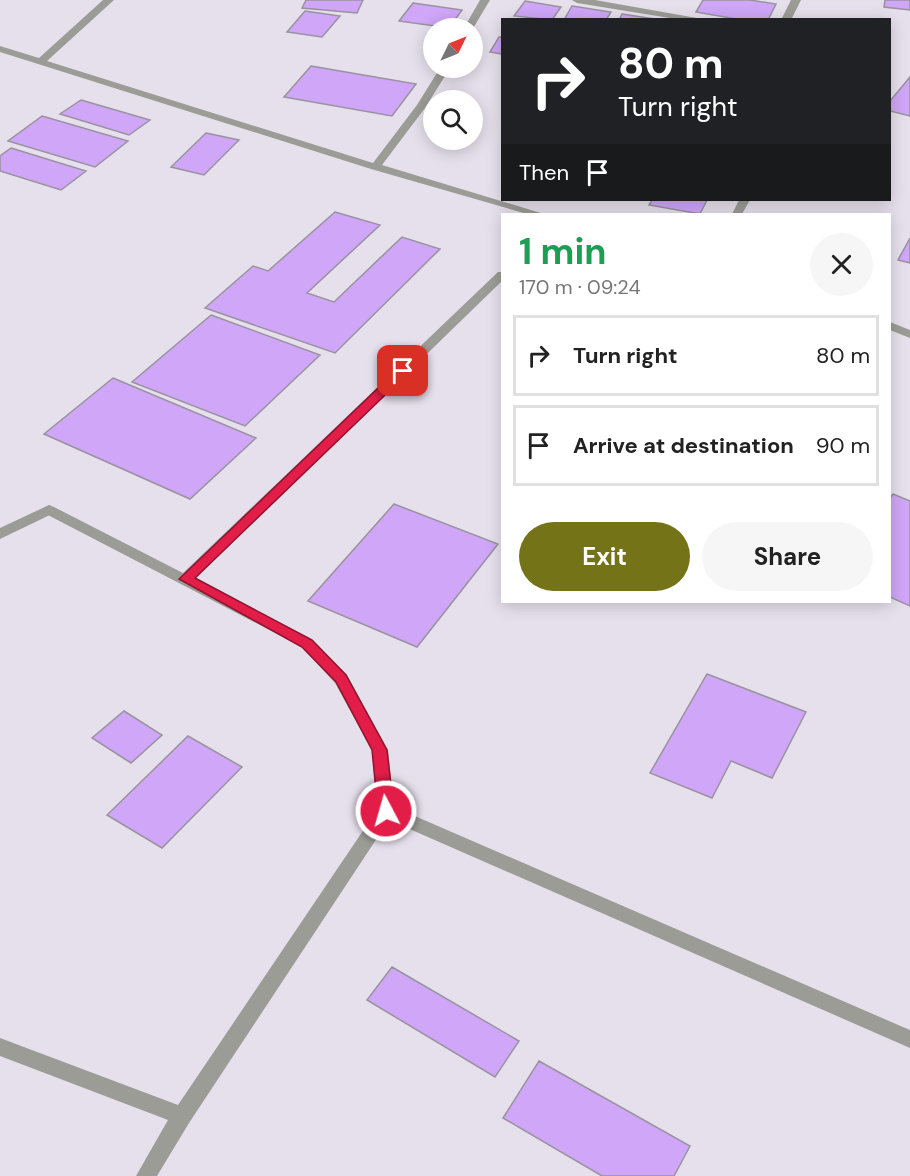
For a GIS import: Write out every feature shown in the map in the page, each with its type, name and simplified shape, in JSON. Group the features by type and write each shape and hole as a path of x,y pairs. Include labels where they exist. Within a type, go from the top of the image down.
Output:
{"street":[{"path":"41,61 109,0"},
{"path":"474,18 484,0"},
{"path":"577,0 690,18"},
{"path":"787,18 796,0"},
{"path":"0,49 375,167 535,213"},
{"path":"375,167 421,106 439,78"},
{"path":"186,579 501,276"},
{"path":"891,326 910,334"},
{"path":"0,534 48,510 186,579 307,644 341,679 380,750 386,811 182,1116 146,1176"},
{"path":"386,811 910,1039"},
{"path":"0,1047 182,1116"}],"building":[{"path":"306,0 363,0 357,13 302,8"},
{"path":"703,0 750,0 776,4 769,18 730,18 696,12"},
{"path":"885,0 910,0 910,10 884,7"},
{"path":"525,1 561,7 553,18 514,16"},
{"path":"413,3 462,10 456,18 423,18 423,24 399,21"},
{"path":"572,6 611,12 607,18 565,18"},
{"path":"305,11 340,16 322,37 287,32"},
{"path":"622,14 648,18 620,18"},
{"path":"499,37 501,37 501,54 490,52"},
{"path":"311,66 416,84 392,116 284,97"},
{"path":"910,77 910,116 891,111 891,100"},
{"path":"81,100 150,120 129,135 60,114"},
{"path":"42,116 128,141 95,167 8,141"},
{"path":"206,133 239,140 204,175 171,167"},
{"path":"11,148 86,171 61,190 0,171 0,156"},
{"path":"651,201 706,201 700,213 649,205"},
{"path":"335,212 380,225 307,293 334,302 402,237 440,249 335,353 205,308 253,266 268,271"},
{"path":"910,238 910,263 898,260"},
{"path":"211,315 320,355 245,426 132,382"},
{"path":"113,378 256,438 190,499 44,434"},
{"path":"893,494 910,501 910,606 891,597 891,497"},
{"path":"394,504 498,544 417,647 308,601"},
{"path":"707,674 806,712 772,778 731,761 712,798 650,773"},
{"path":"124,711 162,735 131,763 92,738"},
{"path":"188,736 242,767 162,848 107,815"},
{"path":"392,967 519,1041 495,1077 367,1000"},
{"path":"539,1061 690,1146 674,1176 602,1176 503,1118"}],"route":[{"path":"386,811 380,750 341,679 307,644 186,579 403,371"}]}
